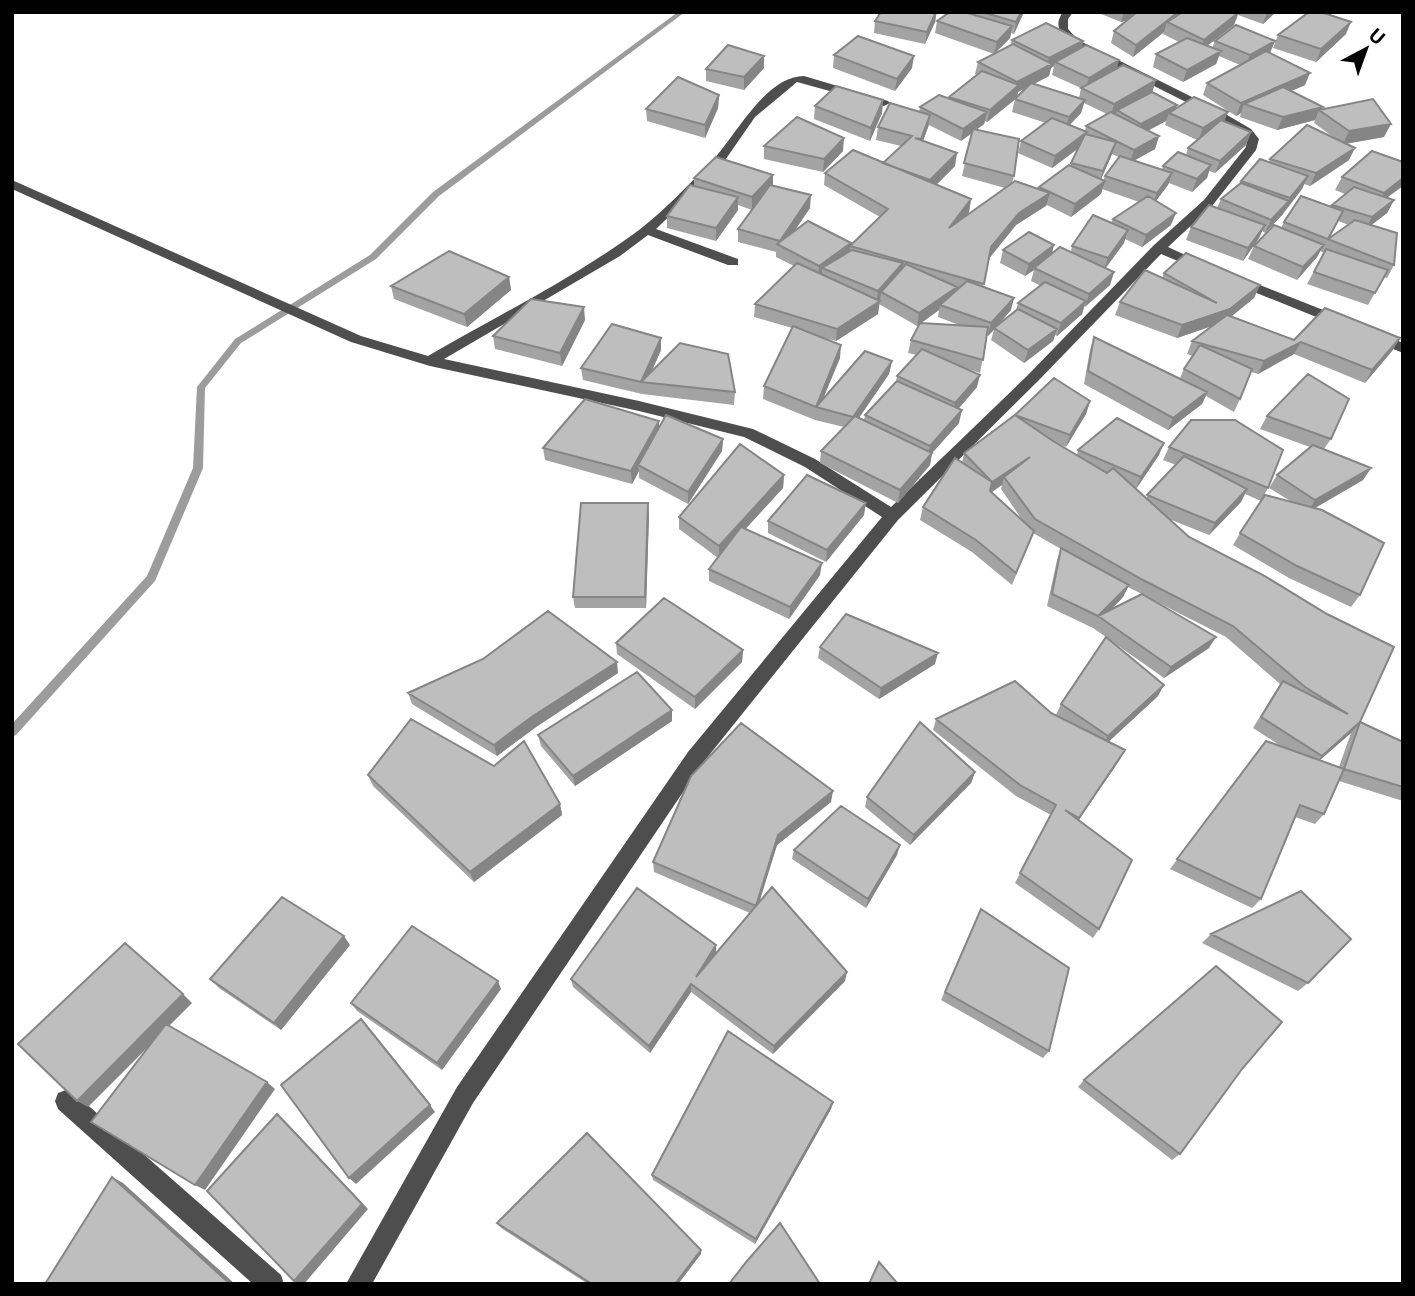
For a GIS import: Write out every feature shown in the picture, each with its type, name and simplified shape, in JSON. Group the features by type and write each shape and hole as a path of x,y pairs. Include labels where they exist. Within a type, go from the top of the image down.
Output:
{"street":[{"path":"358,1284 465,1095 695,758 892,516 1033,378 1159,248 1208,203 1252,147 1253,139 1247,131 1074,42 1063,29 1063,19 1068,12"},
{"path":"430,361 615,253 647,230 717,163 751,115 793,79 804,79 884,103"},
{"path":"12,184 356,339 430,361 639,406 748,433 810,463 892,516"},
{"path":"647,230 733,262"},
{"path":"1159,248 1403,348"},
{"path":"66,1101 272,1284"}],"building":[{"path":"881,12 936,12 927,32 875,21"},
{"path":"950,12 964,12 1012,26 997,42 937,21"},
{"path":"982,12 1021,12 1016,22"},
{"path":"1137,12 1177,13 1136,45 1114,31"},
{"path":"1183,12 1238,13 1204,40 1167,22"},
{"path":"1309,12 1321,12 1351,22 1321,49 1278,35"},
{"path":"1046,23 1083,41 1049,58 1012,40"},
{"path":"1236,25 1275,41 1250,55 1215,41"},
{"path":"858,36 914,56 897,79 834,55"},
{"path":"1187,38 1221,51 1187,70 1156,54"},
{"path":"1013,44 1052,64 1017,82 978,62"},
{"path":"728,45 764,56 744,77 706,69"},
{"path":"1086,45 1119,60 1089,78 1055,62"},
{"path":"1266,51 1310,73 1241,103 1207,83"},
{"path":"1123,65 1156,80 1114,104 1081,88"},
{"path":"982,71 1019,85 990,110 949,97"},
{"path":"678,77 719,95 705,125 646,109"},
{"path":"1031,83 1085,100 1069,117 1015,99"},
{"path":"836,86 883,100 871,128 815,106"},
{"path":"1283,87 1323,107 1283,117 1244,104"},
{"path":"1152,92 1177,105 1141,124 1117,110"},
{"path":"939,95 987,112 963,129 920,107"},
{"path":"1194,97 1228,112 1203,128 1169,113"},
{"path":"1373,99 1391,124 1349,131 1319,110"},
{"path":"890,103 930,115 921,139 915,138 957,153 930,180 883,163 912,136 878,127"},
{"path":"1111,112 1159,136 1134,150 1086,126"},
{"path":"797,117 844,138 824,159 764,146"},
{"path":"1052,118 1087,132 1055,156 1021,141"},
{"path":"1221,120 1251,132 1220,161 1188,148"},
{"path":"1307,125 1355,148 1316,173 1270,159"},
{"path":"973,129 1019,139 1014,176 964,163"},
{"path":"1085,134 1116,142 1103,171 1071,163"},
{"path":"853,150 971,199 949,228 1015,181 1050,193 1019,213 991,247 984,284 850,246 888,209 825,173"},
{"path":"1372,151 1403,162 1403,178 1384,193 1342,177"},
{"path":"1178,152 1211,165 1197,179 1163,166"},
{"path":"1120,156 1172,173 1157,193 1105,176"},
{"path":"716,157 773,175 752,197 694,178"},
{"path":"1260,159 1308,176 1290,198 1241,181"},
{"path":"1069,165 1105,181 1075,204 1039,187"},
{"path":"1241,183 1289,201 1271,220 1221,199"},
{"path":"690,185 738,197 716,228 667,216"},
{"path":"770,185 811,195 780,241 738,229"},
{"path":"1354,187 1394,200 1372,217 1332,205"},
{"path":"1148,196 1176,213 1146,235 1113,219"},
{"path":"1301,196 1343,211 1328,239 1355,220 1397,233 1394,265 1284,222"},
{"path":"1209,205 1265,225 1248,248 1191,227"},
{"path":"1093,215 1128,230 1108,258 1072,246"},
{"path":"808,221 851,243 819,266 777,244"},
{"path":"1274,225 1324,245 1303,267 1254,246"},
{"path":"1029,232 1054,245 1029,264 1003,250"},
{"path":"1060,247 1114,272 1089,294 1034,268"},
{"path":"1326,249 1388,270 1375,293 1314,272"},
{"path":"852,250 903,263 878,291 822,268"},
{"path":"449,251 509,277 464,314 391,286"},
{"path":"1186,253 1260,285 1230,309 1182,325 1120,302 1145,270 1217,303 1164,273"},
{"path":"797,263 880,301 837,329 755,304"},
{"path":"906,264 957,287 919,313 881,292"},
{"path":"967,281 1014,298 991,323 940,305"},
{"path":"1045,282 1086,301 1061,323 1018,303"},
{"path":"531,299 584,307 560,353 493,336"},
{"path":"1325,308 1400,338 1372,370 1301,342 1264,361 1192,341 1227,315 1294,340"},
{"path":"1018,309 1057,329 1028,350 994,328"},
{"path":"920,323 988,327 983,360 911,340"},
{"path":"612,324 661,338 641,382 581,368"},
{"path":"793,326 841,345 816,407 764,386"},
{"path":"1094,337 1207,392 1173,418 1088,371"},
{"path":"680,343 728,354 735,392 641,382"},
{"path":"1200,345 1252,369 1240,399 1184,369"},
{"path":"922,349 980,375 955,403 897,376"},
{"path":"865,351 892,361 853,417 816,407"},
{"path":"1308,374 1349,399 1331,439 1267,416"},
{"path":"1054,378 1090,401 1070,435 1015,415"},
{"path":"897,381 962,410 930,446 865,415"},
{"path":"585,399 659,421 631,471 543,448"},
{"path":"666,415 723,439 688,492 638,465"},
{"path":"1015,415 1107,473 1113,468 1189,537 1263,575 1327,614 1394,647 1360,722 1322,756 1261,717 1283,681 1348,714 1305,687 1233,626 1143,580 1035,519 1004,477 1030,457 992,482 964,453"},
{"path":"855,416 932,453 900,490 821,451"},
{"path":"1117,418 1164,443 1141,477 1078,450"},
{"path":"1191,420 1235,420 1283,450 1268,488 1169,447"},
{"path":"740,444 784,475 719,546 679,517"},
{"path":"1313,445 1371,468 1315,500 1277,475"},
{"path":"1184,456 1247,489 1215,523 1147,495"},
{"path":"955,458 992,482 990,491 1034,531 1016,573 976,540 923,507"},
{"path":"807,475 866,503 827,550 768,521"},
{"path":"1265,495 1322,510 1384,543 1360,595 1297,566 1240,533"},
{"path":"581,503 648,503 645,597 573,597"},
{"path":"741,527 822,563 790,607 709,569"},
{"path":"1061,548 1129,585 1098,616 1052,594"},
{"path":"1142,594 1216,637 1171,667 1098,616"},
{"path":"664,598 743,650 695,697 616,643"},
{"path":"548,611 617,662 533,716 494,745 408,693 483,659"},
{"path":"846,614 938,653 881,688 820,647"},
{"path":"1106,637 1164,685 1108,736 1061,704"},
{"path":"637,672 672,710 573,776 538,735"},
{"path":"1015,681 1051,713 1125,750 1079,818 1065,810 1132,860 1099,929 1020,873 1056,805 1020,785 936,719"},
{"path":"411,719 494,766 524,741 560,804 470,872 368,775"},
{"path":"920,722 975,772 914,835 867,797"},
{"path":"1360,722 1403,742 1403,787 1344,769"},
{"path":"741,723 833,791 778,835 756,906 653,862 691,776"},
{"path":"1266,741 1344,769 1324,814 1300,805 1261,899 1177,859"},
{"path":"841,806 900,845 868,899 794,850"},
{"path":"772,887 847,972 774,1046 691,984 649,1046 571,979 637,888 716,945 696,977"},
{"path":"1301,891 1351,939 1308,983 1211,934"},
{"path":"282,897 344,936 274,1023 210,979"},
{"path":"981,909 1069,968 1049,1051 945,992"},
{"path":"412,926 498,981 437,1063 351,1003"},
{"path":"125,943 183,994 77,1101 18,1044"},
{"path":"1216,966 1282,1022 1242,1069 1180,1154 1084,1080"},
{"path":"361,1019 430,1105 349,1178 281,1085"},
{"path":"166,1024 267,1082 195,1185 91,1122"},
{"path":"728,1031 833,1102 756,1239 652,1175"},
{"path":"277,1114 362,1204 294,1281 207,1191"},
{"path":"587,1133 701,1250 675,1284 592,1284 497,1223"},
{"path":"112,1177 230,1284 45,1284"},
{"path":"780,1223 820,1284 729,1284 747,1261"},
{"path":"879,1262 898,1284 869,1284"}],"waterway":[{"path":"12,732 151,578 198,468 201,387 238,341 373,257 436,194 682,12"}]}
